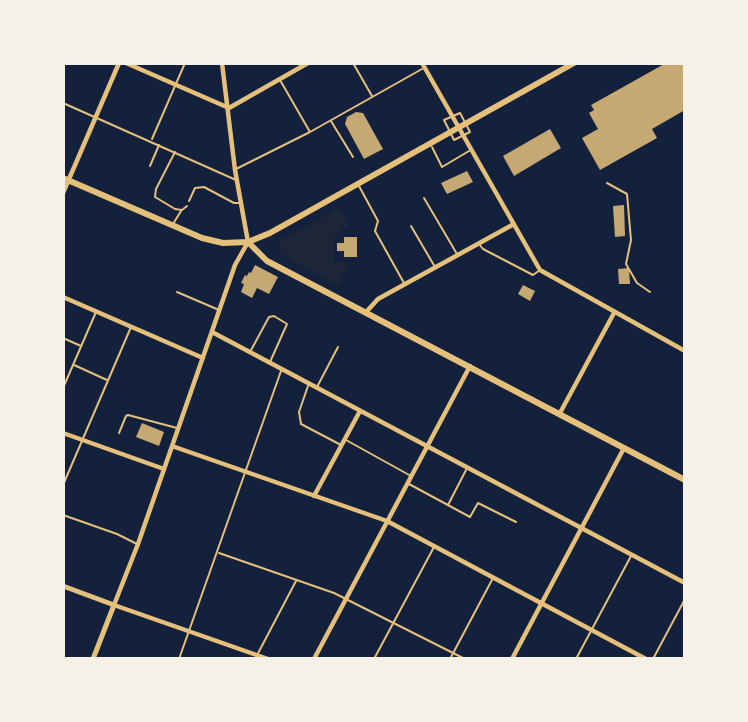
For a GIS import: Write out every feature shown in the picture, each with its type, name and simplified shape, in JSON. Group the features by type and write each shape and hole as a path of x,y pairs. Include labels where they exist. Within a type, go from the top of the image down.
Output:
{"main road":[{"path":"66,180 210,241 248,242 270,233 574,63"},
{"path":"248,242 267,261 367,311 685,480"}],"street":[{"path":"63,193 66,180 119,63"},
{"path":"126,63 229,108"},
{"path":"93,659 138,544 235,265 248,242 235,170 222,63"},
{"path":"229,108 308,63"},
{"path":"423,65 540,270 685,351"},
{"path":"367,311 378,299 514,224"},
{"path":"63,296 203,358"},
{"path":"560,413 614,313"},
{"path":"212,332 685,583"},
{"path":"314,659 470,366"},
{"path":"314,496 360,411"},
{"path":"63,433 164,469"},
{"path":"172,446 387,522 646,659"},
{"path":"512,659 624,448"},
{"path":"63,586 256,657 268,659"}],"lane":[{"path":"151,141 185,63"},
{"path":"353,63 372,97"},
{"path":"235,170 310,132 423,65 432,63"},
{"path":"279,79 310,132"},
{"path":"63,103 237,180"},
{"path":"331,120 353,157"},
{"path":"430,143 442,167 472,149"},
{"path":"150,166 160,145"},
{"path":"175,152 156,189 155,197 160,202 182,210"},
{"path":"358,184 378,221 375,231 405,284"},
{"path":"190,201 195,188 204,187 234,203 241,203"},
{"path":"424,198 458,255"},
{"path":"172,226 177,214 187,206"},
{"path":"411,226 436,267"},
{"path":"479,243 483,249 533,275 540,270"},
{"path":"177,292 220,310"},
{"path":"63,388 97,311"},
{"path":"250,353 270,317 274,316 285,322 286,328 269,363"},
{"path":"63,485 132,327"},
{"path":"63,338 81,346"},
{"path":"316,388 338,348"},
{"path":"73,365 108,380"},
{"path":"179,659 281,370"},
{"path":"309,384 299,412 299,421 342,445"},
{"path":"119,433 128,415 178,428"},
{"path":"345,439 411,476"},
{"path":"448,505 467,469"},
{"path":"408,483 470,517 478,503 516,522"},
{"path":"63,515 138,544"},
{"path":"374,659 434,546"},
{"path":"217,552 346,599 465,659"},
{"path":"576,659 631,555"},
{"path":"450,659 494,577"},
{"path":"256,657 296,580"},
{"path":"653,659 685,599"}],"path":[{"path":"607,184 627,194 631,240 626,264 637,283 650,292"}],"shaded area":[{"path":"339,208 349,226 335,235 333,262 349,263 338,286 282,255 279,250 281,240"}],"building":[{"path":"666,63 685,63 685,110 652,129 657,138 600,170 582,138 598,129 589,113 594,110 591,105"},
{"path":"356,112 363,113 383,149 364,159 345,124 347,117"},
{"path":"550,129 561,148 514,176 503,156"},
{"path":"467,171 473,182 447,194 441,183"},
{"path":"624,205 625,236 615,237 613,206"},
{"path":"344,237 357,237 357,257 344,257 344,251 337,251 337,243 344,243"},
{"path":"255,265 278,277 269,294 257,288 252,298 241,292 244,284 241,283"},
{"path":"629,268 630,284 619,284 618,269"},
{"path":"523,285 535,291 530,301 518,294"},
{"path":"142,423 164,432 159,446 136,437"}]}
